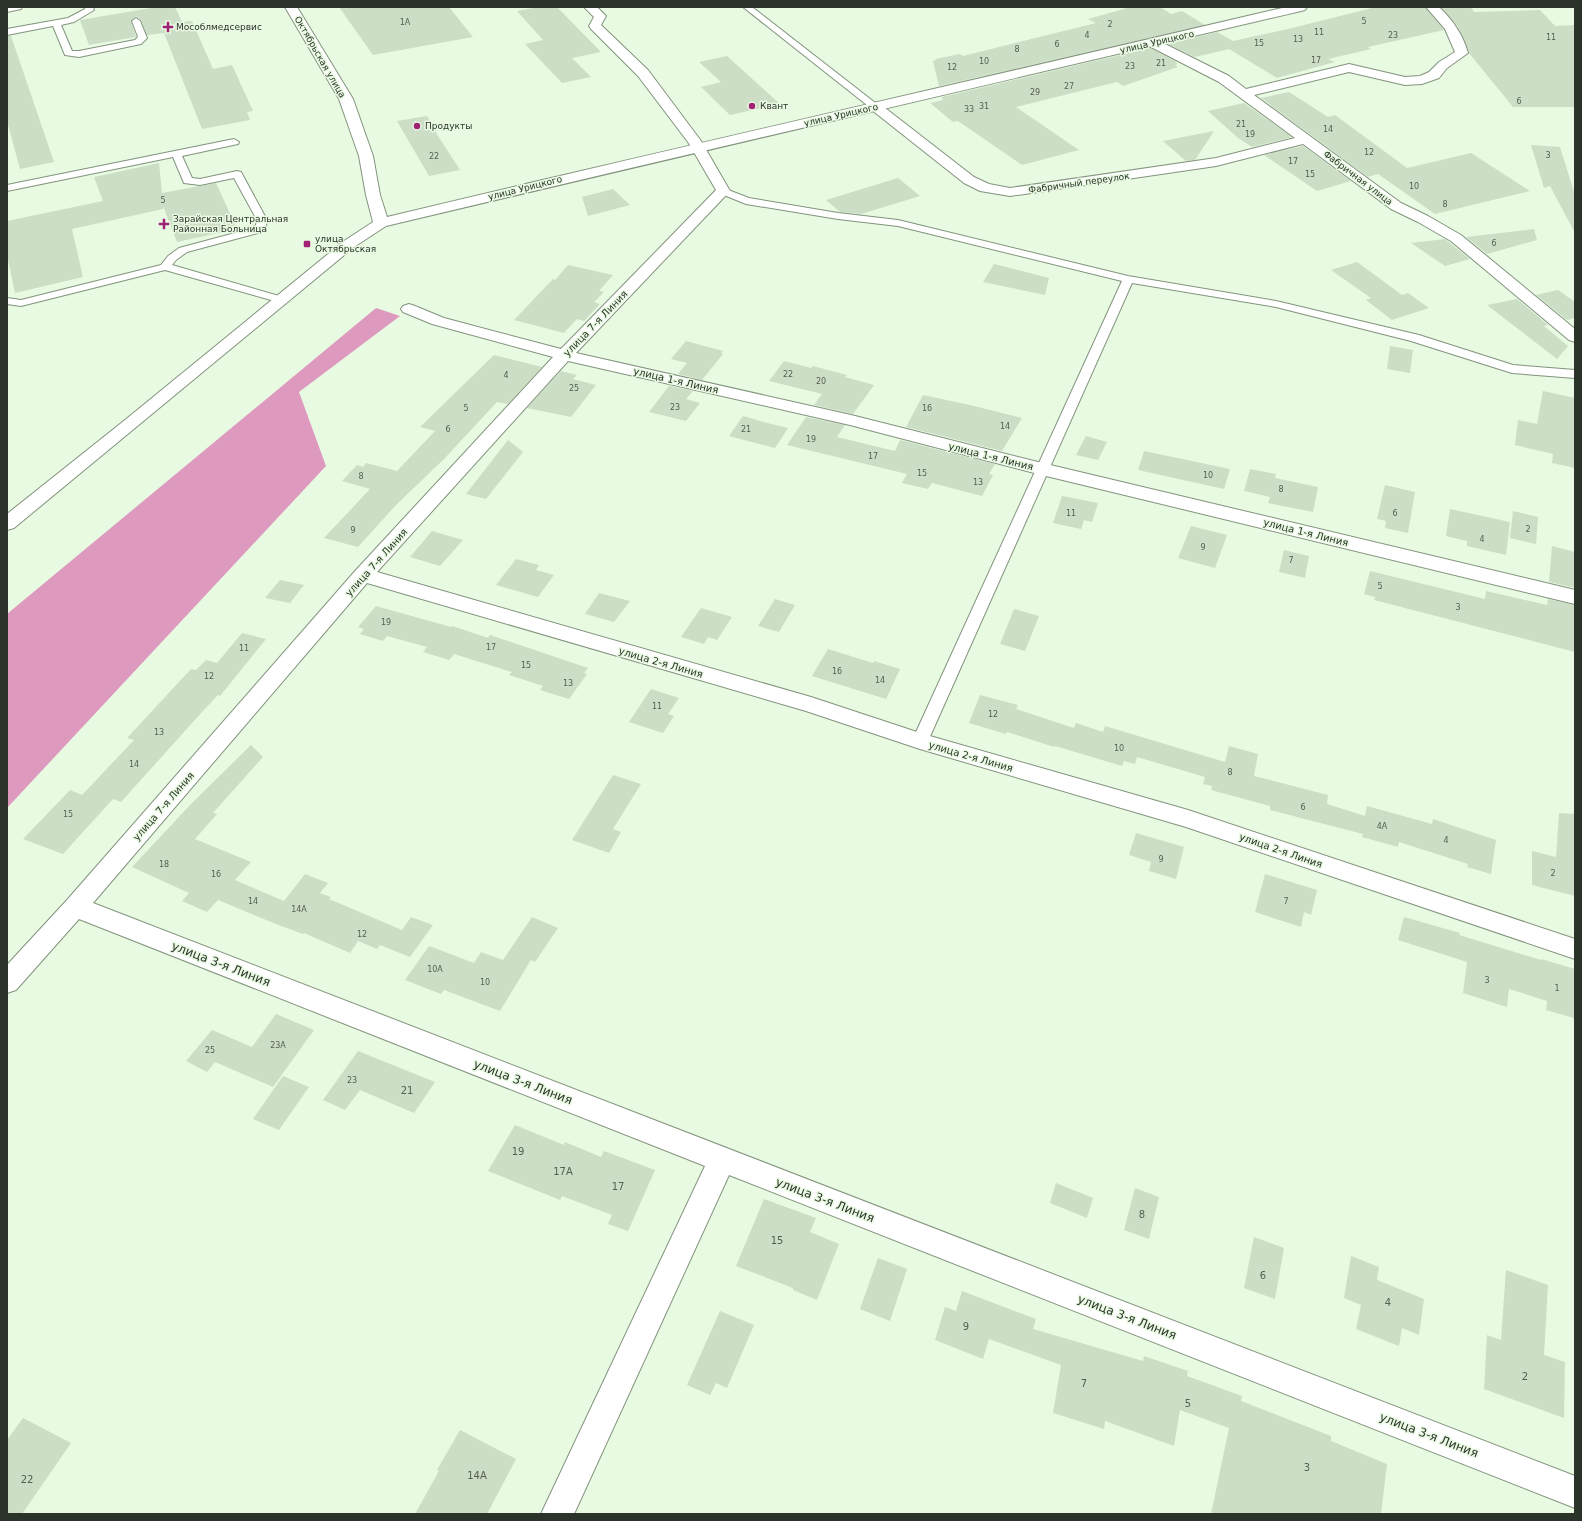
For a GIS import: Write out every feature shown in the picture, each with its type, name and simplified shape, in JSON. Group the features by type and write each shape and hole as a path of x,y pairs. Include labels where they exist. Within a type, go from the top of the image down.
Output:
{"street":[{"name":"Октябрьская улица","path":"291,7 346,99 366,156 373,195 381,223"},
{"path":"590,7 600,16 595,26 643,73 694,141 723,191"},
{"name":"улица Урицкого","path":"7,524 349,244 381,223 697,147 1153,43 1301,7"},
{"path":"1245,93 1349,68 1405,82 1422,80 1434,75 1443,65 1462,53 1458,38 1447,22 1432,7"},
{"name":"Фабричная улица","path":"1153,43 1224,79 1306,138 1396,206 1423,219 1456,238 1575,337"},
{"name":"Фабричный переулок","path":"875,107 969,180 985,188 1010,192 1216,162 1306,138"},
{"name":"улица 7-я Линия","path":"7,982 75,907 362,576 564,354 723,191"},
{"name":"улица 1-я Линия","path":"409,309 438,321 564,354 851,420 1042,469 1575,597"},
{"name":"улица 2-я Линия","path":"362,576 811,705 920,741 1188,819 1575,949"},
{"name":"улица 3-я Линия","path":"75,907 1575,1492"},
{"path":"556,1514 722,1160"}],"lane":[{"path":"7,9 18,7"},
{"path":"7,32 56,23 81,16 90,10 89,7"},
{"path":"747,7 875,107"},
{"path":"56,23 68,52 79,54 138,42 143,38 136,21"},
{"path":"7,188 234,142"},
{"path":"165,267 172,258 183,250 254,231 261,226 262,220 237,174 200,182 188,181 176,154"},
{"path":"723,191 746,201 838,216 898,223 1128,279 1276,304 1414,338 1512,369 1575,374"},
{"path":"7,302 21,303 165,267 282,300"},
{"path":"920,741 1128,279"}],"shaded area":[{"path":"376,308 400,316 299,392 326,466 7,808 7,614"}],"building":[{"path":"157,7 175,7 182,22 192,21 213,69 232,65 253,111 247,112 250,120 202,129 164,33 147,35 141,20 136,16 131,21 136,37 89,45 80,20"},
{"path":"339,7 449,7 473,37 373,55"},
{"path":"539,7 557,7 601,52 572,58 591,77 562,83 525,44 543,40 517,11"},
{"path":"1131,7 1160,7 1171,14 1182,11 1205,25 939,86 933,61 937,60 935,59 960,54 963,56 1096,23 1088,19"},
{"path":"1376,7 1425,7 1444,30 1368,47 1371,49 1328,59 1335,62 1277,78 1229,49 1195,57 1168,44 1217,32 1233,41"},
{"path":"1441,7 1471,7 1474,12 1540,10 1555,26 1575,25 1575,107 1513,107 1469,53 1458,27"},
{"path":"7,36 11,36 54,162 20,169 7,121"},
{"path":"1150,48 1177,62 1175,62 1178,64 1175,65 1178,67 1123,86 1117,82 1016,107 1079,150 1022,165 958,121 953,122 930,103 943,100 942,97"},
{"path":"727,56 780,104 730,115 701,87 721,82 699,62"},
{"path":"1289,92 1328,117 1335,115 1407,168 1471,153 1530,191 1435,214 1378,174 1368,177 1261,98"},
{"path":"1244,103 1292,137 1252,147 1238,138 1208,111"},
{"path":"427,116 460,170 429,176 397,121"},
{"path":"1214,131 1195,160 1186,161 1163,141"},
{"path":"1531,145 1560,147 1575,195 1575,233 1550,186 1544,188"},
{"path":"1303,146 1351,181 1317,191 1264,155"},
{"path":"159,163 162,193 216,183 237,229 177,242 163,206 163,209 72,229 83,277 15,293 7,255 7,221 103,201 94,177"},
{"path":"898,178 920,196 861,214 840,212 826,200"},
{"path":"613,189 630,205 588,216 582,197"},
{"path":"1534,229 1537,240 1487,254 1466,237"},
{"path":"1445,239 1470,259 1445,266 1411,243"},
{"path":"1357,262 1402,295 1408,293 1429,308 1392,320 1366,300 1371,298 1331,270"},
{"path":"994,264 1049,278 1045,295 983,282"},
{"path":"568,265 613,275 599,291 604,292 594,302 600,304 584,321 577,319 564,333 514,320 553,279 555,280"},
{"path":"1558,290 1575,302 1575,318 1567,320 1536,295"},
{"path":"1517,299 1548,325 1544,326 1568,346 1557,359 1487,305"},
{"path":"686,341 723,351 721,353 723,354 702,380 678,374 687,363 671,359"},
{"path":"1390,346 1413,350 1410,373 1387,369"},
{"path":"494,355 542,367 508,404 497,402 444,459 396,505 358,547 324,538 370,489 342,481 357,465 363,467 366,463 397,471 435,431 420,427"},
{"path":"784,361 811,368 813,366 847,375 845,377 874,385 853,414 814,405 822,394 769,381"},
{"path":"561,371 577,375 573,379 596,385 571,417 527,408"},
{"path":"669,386 693,391 686,399 700,403 686,421 649,412"},
{"path":"1543,391 1575,398 1575,468 1552,463 1553,454 1515,445 1518,420 1537,424"},
{"path":"923,395 1022,418 1002,451 906,427"},
{"path":"743,416 788,428 775,448 729,436"},
{"path":"806,417 845,425 837,437 895,451 900,440 995,464 989,474 993,475 982,496 932,483 928,489 902,483 907,474 787,445"},
{"path":"1086,436 1107,442 1098,460 1076,455"},
{"path":"508,440 523,452 486,499 466,494"},
{"path":"1144,451 1230,469 1224,489 1138,470"},
{"path":"1250,469 1276,474 1275,478 1318,487 1313,512 1268,503 1270,497 1244,491"},
{"path":"1385,485 1415,492 1408,533 1385,528 1386,521 1377,519"},
{"path":"1062,496 1098,503 1092,522 1084,520 1081,529 1053,523"},
{"path":"1450,509 1510,522 1506,555 1467,546 1467,541 1446,536"},
{"path":"1513,511 1538,517 1536,544 1510,538"},
{"path":"1191,526 1227,535 1215,568 1178,558"},
{"path":"432,531 463,540 440,566 410,557"},
{"path":"1552,546 1575,552 1575,588 1549,582"},
{"path":"1284,550 1309,556 1305,578 1279,572"},
{"path":"516,559 539,565 536,570 554,575 538,597 496,585"},
{"path":"1370,571 1485,599 1486,591 1547,605 1548,599 1575,605 1575,652 1374,600 1375,597 1364,594"},
{"path":"280,580 304,585 290,603 265,598"},
{"path":"599,593 630,601 614,622 585,614"},
{"path":"775,599 795,605 779,632 758,626"},
{"path":"376,606 451,627 452,626 488,638 490,635 588,668 584,673 587,674 569,699 540,690 543,686 509,675 512,672 454,654 449,660 423,652 427,647 387,636 383,641 360,634 364,629 358,627"},
{"path":"701,608 732,617 717,640 708,637 704,644 681,637"},
{"path":"1014,609 1039,616 1025,651 1000,644"},
{"path":"242,633 266,639 220,696 218,695 202,712 121,802 113,799 63,854 23,839 70,790 82,795 134,740 127,738 191,669 196,670 206,660 217,663"},
{"path":"828,649 873,663 874,661 900,669 886,699 812,676"},
{"path":"651,689 679,698 668,714 674,716 663,733 629,722"},
{"path":"980,695 1018,705 1016,709 1074,728 1076,723 1103,732 1105,726 1225,762 1229,746 1258,754 1254,776 1328,795 1327,804 1365,816 1367,806 1432,824 1433,819 1496,840 1491,874 1467,867 1468,864 1399,842 1398,847 1362,837 1363,834 1270,810 1270,806 1211,790 1212,786 1203,784 1205,777 1137,757 1135,764 1124,761 1122,766 1007,732 1006,734 969,723"},
{"path":"251,745 263,757 213,813 217,814 195,839 251,862 235,880 284,901 305,874 328,883 320,893 331,897 329,899 402,930 411,917 433,925 410,957 380,945 377,949 358,941 350,953 304,933 303,934 276,924 218,900 207,912 182,901 189,893 132,867 191,804"},
{"path":"613,775 641,784 613,829 621,832 609,853 572,840"},
{"path":"1559,813 1575,814 1575,896 1532,885 1532,851 1556,857"},
{"path":"1136,833 1184,847 1176,879 1149,871 1151,862 1129,855"},
{"path":"1265,874 1317,890 1311,915 1304,912 1301,927 1255,912"},
{"path":"532,917 558,928 535,962 531,960 500,1011 444,990 441,994 405,980 429,946 474,963 481,952 503,960"},
{"path":"1404,917 1460,933 1459,935 1541,960 1575,969 1574,1018 1546,1010 1547,1001 1509,989 1507,1007 1463,993 1467,962 1398,940"},
{"path":"276,1014 314,1030 273,1087 215,1062 207,1072 186,1061 212,1030 252,1047"},
{"path":"358,1051 435,1082 414,1113 360,1090 345,1110 323,1100"},
{"path":"283,1076 309,1087 279,1130 253,1119"},
{"path":"515,1125 564,1145 565,1142 601,1157 604,1151 655,1170 628,1231 608,1224 612,1215 562,1196 560,1200 488,1171"},
{"path":"1056,1183 1093,1198 1087,1218 1050,1203"},
{"path":"1135,1188 1159,1197 1149,1239 1124,1230"},
{"path":"764,1199 816,1218 810,1232 839,1244 817,1300 793,1290 793,1288 736,1266"},
{"path":"1254,1237 1284,1248 1275,1299 1244,1288"},
{"path":"1351,1256 1379,1267 1377,1280 1424,1299 1419,1335 1402,1328 1399,1346 1356,1329 1361,1305 1344,1298"},
{"path":"878,1258 907,1269 890,1321 860,1309"},
{"path":"1506,1270 1548,1285 1544,1355 1565,1362 1564,1418 1484,1389 1487,1335 1501,1340"},
{"path":"962,1291 1036,1319 1033,1329 1143,1361 1144,1356 1188,1371 1187,1376 1242,1396 1241,1401 1331,1436 1331,1441 1387,1464 1381,1514 1211,1514 1229,1428 1180,1410 1174,1446 1105,1421 1104,1429 1053,1413 1061,1365 989,1339 983,1359 935,1340 945,1307 956,1311"},
{"path":"720,1311 754,1325 727,1388 716,1383 710,1395 687,1385"},
{"path":"23,1418 71,1443 22,1514 7,1514 7,1440"},
{"path":"460,1430 516,1459 487,1514 415,1514 439,1471 437,1470"}],"place":[{"name":"Мособлмедсервис","path":"168,27"},
{"name":"Квант","path":"752,106"},
{"name":"Продукты","path":"417,126"},
{"name":"Зарайская Центральная Районная Больница","path":"164,224"},
{"name":"улица Октябрьская","path":"307,244"}]}
